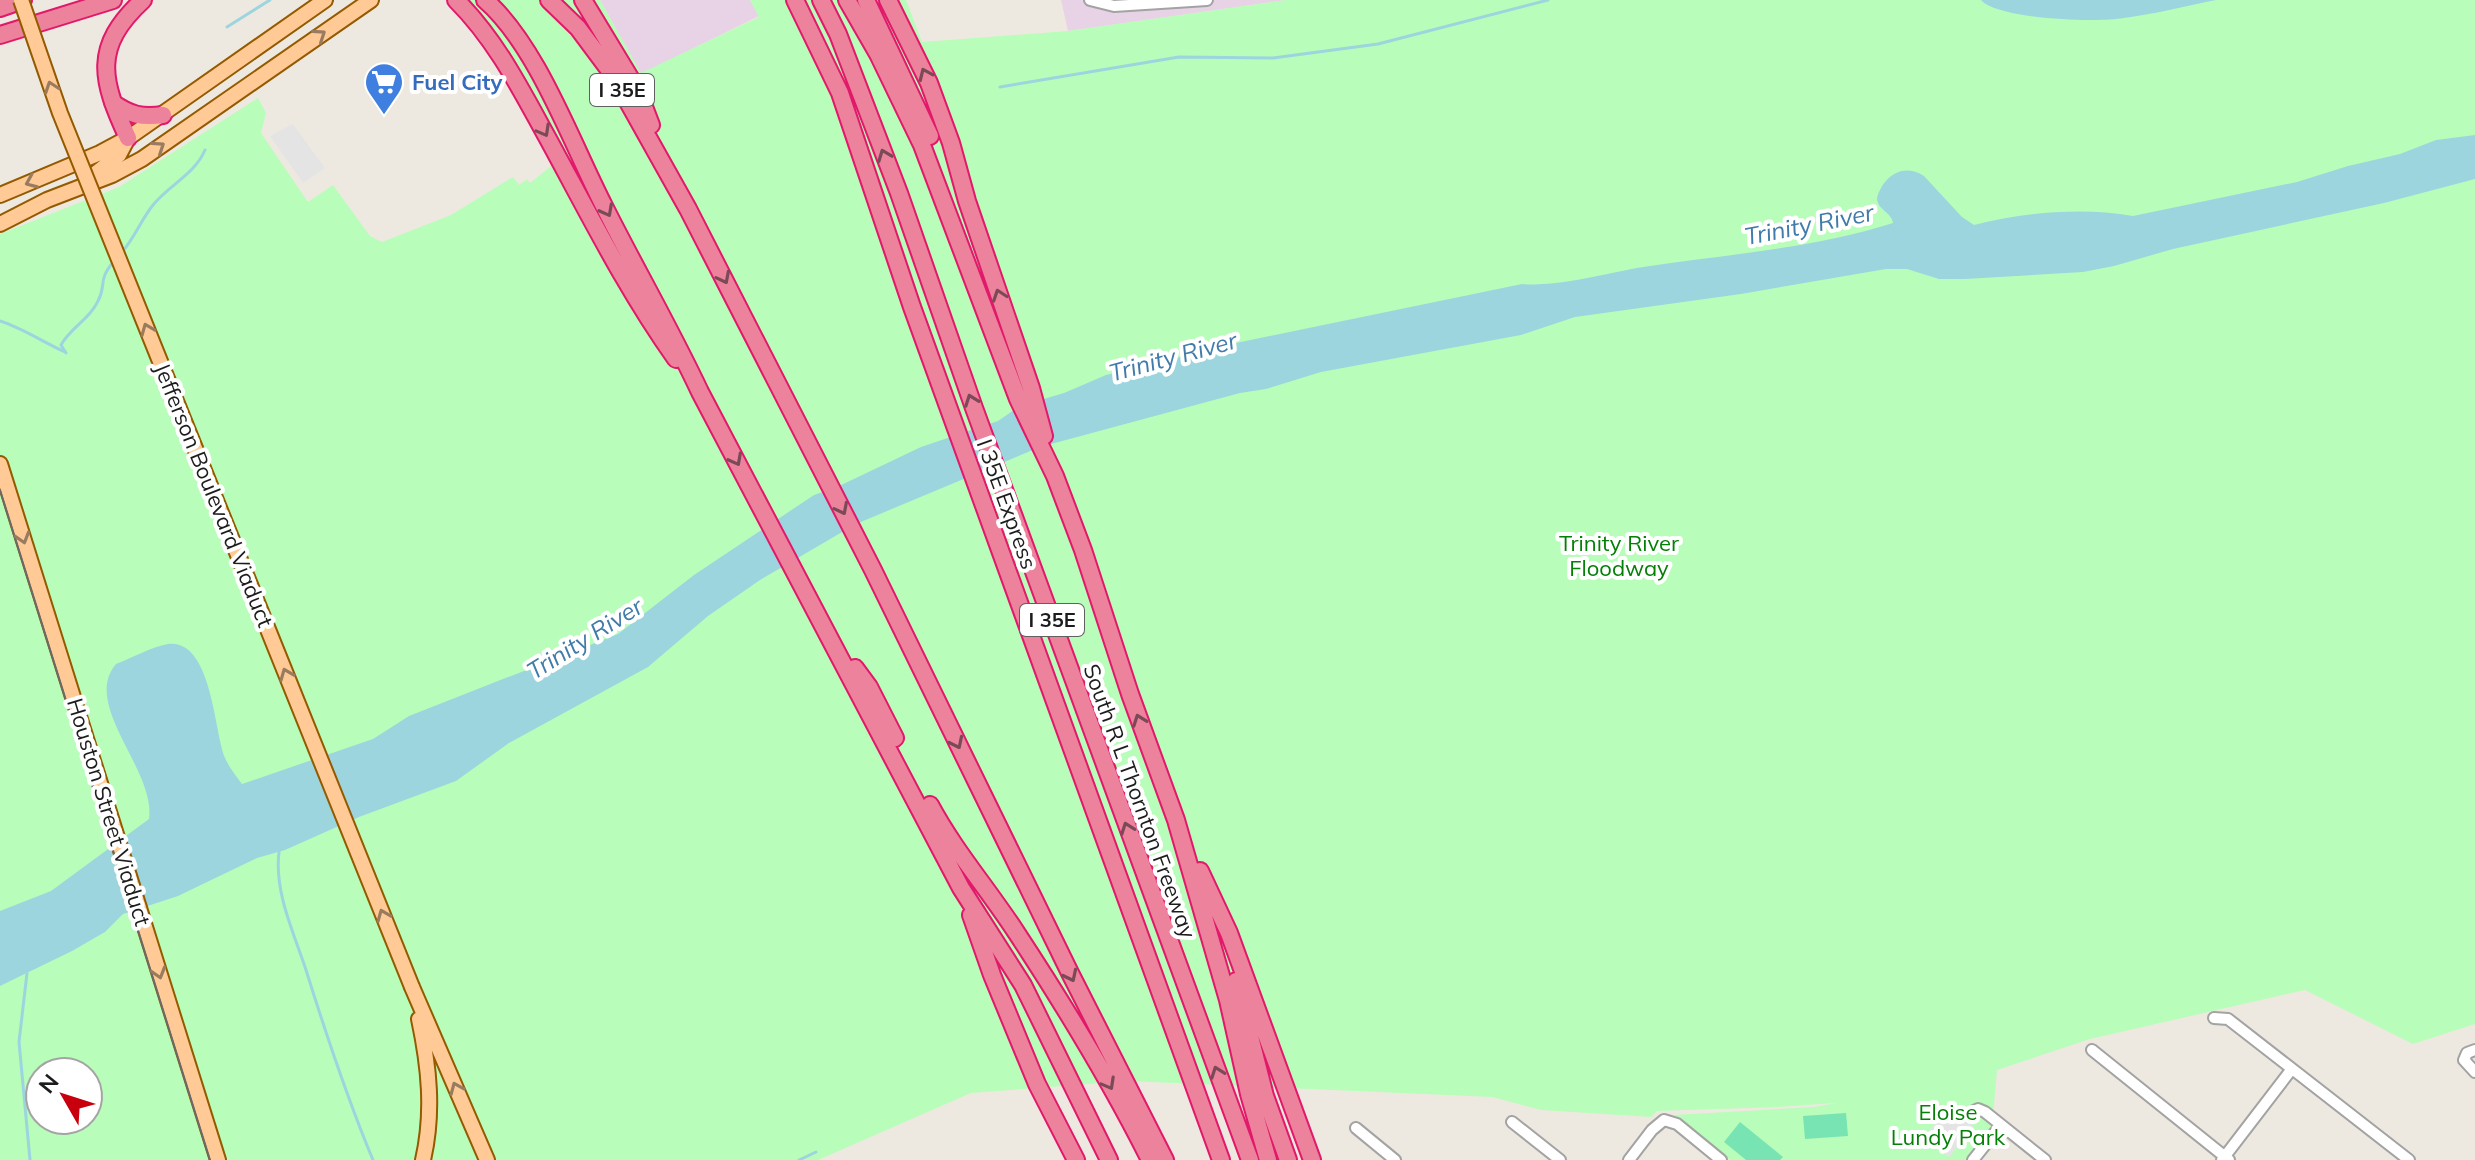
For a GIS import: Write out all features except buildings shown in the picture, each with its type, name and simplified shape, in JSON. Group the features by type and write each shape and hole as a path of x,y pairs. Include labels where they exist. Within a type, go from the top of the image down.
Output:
{"highway":[{"path":"0,8 22,0"},
{"path":"0,35 113,0"},
{"path":"128,138 111,101 106,72 109,46 118,25 143,0"},
{"path":"458,0 535,66"},
{"path":"458,0 506,63 623,276 660,337 700,392"},
{"path":"485,0 514,30 535,66 700,392 961,888 1023,985 1106,1154"},
{"name":"I 35E","path":"549,0 578,28 613,75 672,179 866,556 1155,1155"},
{"path":"583,0 638,91 672,179"},
{"name":"I 35E Express","path":"795,0 840,93 912,307 1221,1160"},
{"name":"South R L Thornton Freeway","path":"821,0 862,94 1159,918 1250,1160"},
{"path":"847,0 884,51 930,135 962,228 981,297 1018,399 1055,476 1083,550 1130,694 1176,820 1228,1000 1249,1094 1268,1160"},
{"path":"866,0 884,51"},
{"path":"888,0 929,83 951,143 967,201 1031,388 1055,476"},
{"path":"111,101 127,113 145,118 163,115"},
{"path":"821,621 869,687 944,832 996,903 1155,1155"},
{"path":"1176,820 1229,933 1310,1157"},
{"path":"961,888 1037,1084 1076,1160"},
{"path":"1209,889 1265,1096 1288,1160"}],"main road":[{"name":"Jefferson Boulevard Viaduct","path":"22,0 60,113 412,987"},
{"path":"0,195 128,138 325,0"},
{"path":"64,192 112,175 142,159 371,0"},
{"path":"0,224 106,168 119,155 128,138"},
{"name":"Houston Street Viaduct","path":"0,464 218,1160"},
{"path":"412,987 490,1160"},
{"path":"412,987 426,1052 430,1098 423,1160"}],"street":[{"path":"1090,0 1114,6 1207,0"},
{"path":"2214,1018 2228,1019 2409,1160"},
{"path":"2092,1050 2225,1159 2291,1070"},
{"path":"2475,1050 2464,1057 2466,1065 2475,1072"},
{"path":"1963,1116 1978,1109 2045,1160"},
{"path":"1629,1160 1652,1130 1664,1120 1677,1124 1721,1160"},
{"path":"1512,1122 1560,1160"},
{"path":"1973,1160 2001,1125"},
{"path":"1356,1128 1395,1160"}],"shaded area":[{"path":"600,0 750,0 759,16 641,74"},
{"path":"1061,0 1286,0 1068,31"},
{"path":"293,124 325,168 303,183 270,136"},
{"path":"1949,1106 1974,1126 1949,1157 1924,1137"}],"green space":[{"name":"Trinity River Floodway","path":"446,0 600,0 641,73 759,17 750,0 906,0 922,42 1068,31 1286,0 2475,0 2475,1024 2413,1044 2305,990 2090,1039 1997,1070 1992,1127 1965,1160 1730,1160 1674,1115 1836,1103 1657,1111 1651,1117 1541,1110 1492,1097 1127,1081 971,1093 818,1160 0,1160 0,234 119,187 258,98 266,113 261,133 308,202 333,185 370,236 382,242 451,215 513,177 519,185 527,179 530,183 555,163 483,42"},
{"path":"1846,1113 1848,1136 1805,1139 1803,1116"},
{"path":"1740,1122 1783,1157 1780,1160 1746,1160 1724,1142"}],"water":[{"path":"1981,0 2216,0 2136,16 2092,20 2006,12"},
{"path":"2475,135 2475,179 2384,203 2173,249 2114,266 2083,272 1965,279 1939,279 1907,269 1886,269 1741,294 1575,317 1521,335 1321,372 1040,447 856,524 760,580 708,616 648,667 509,743 456,781 359,817 285,850 257,858 178,896 123,914 105,932 0,986 0,911 51,891 149,819 142,780 107,699 108,680 116,664 155,648 168,644 183,646 194,656 209,689 225,758 242,784 373,739 409,716 618,634 694,575 814,495 921,447 998,421 1020,406 1064,393 1106,375 1236,343 1522,284 1570,281 1863,232 1893,223 1877,198 1889,178 1901,171 1924,176 1962,217 1974,225 2053,212 2133,216 2297,182 2400,154 2436,140"}],"waterway":[{"path":"227,27 270,0"},
{"path":"1000,87 1179,57 1273,58 1378,44 1548,0"},
{"path":"122,252 153,205 195,166 205,150"},
{"path":"66,353 61,345 94,307 101,295 106,273 114,261"},
{"path":"0,321 65,352"},
{"path":"279,852 279,882 286,912 337,1066 373,1160"},
{"path":"27,973 19,1042 30,1160"},
{"path":"799,1160 816,1152"}],"tram line":[{"path":"0,490 210,1160"}],"place":[{"name":"Fuel City","path":"384,116"}],"water label":[{"name":"Trinity River","path":"1809,225"},
{"name":"Trinity River","path":"1173,357"},
{"name":"Trinity River","path":"585,639"}],"park label":[{"name":"Eloise Lundy Park","path":"1948,1124"}]}
